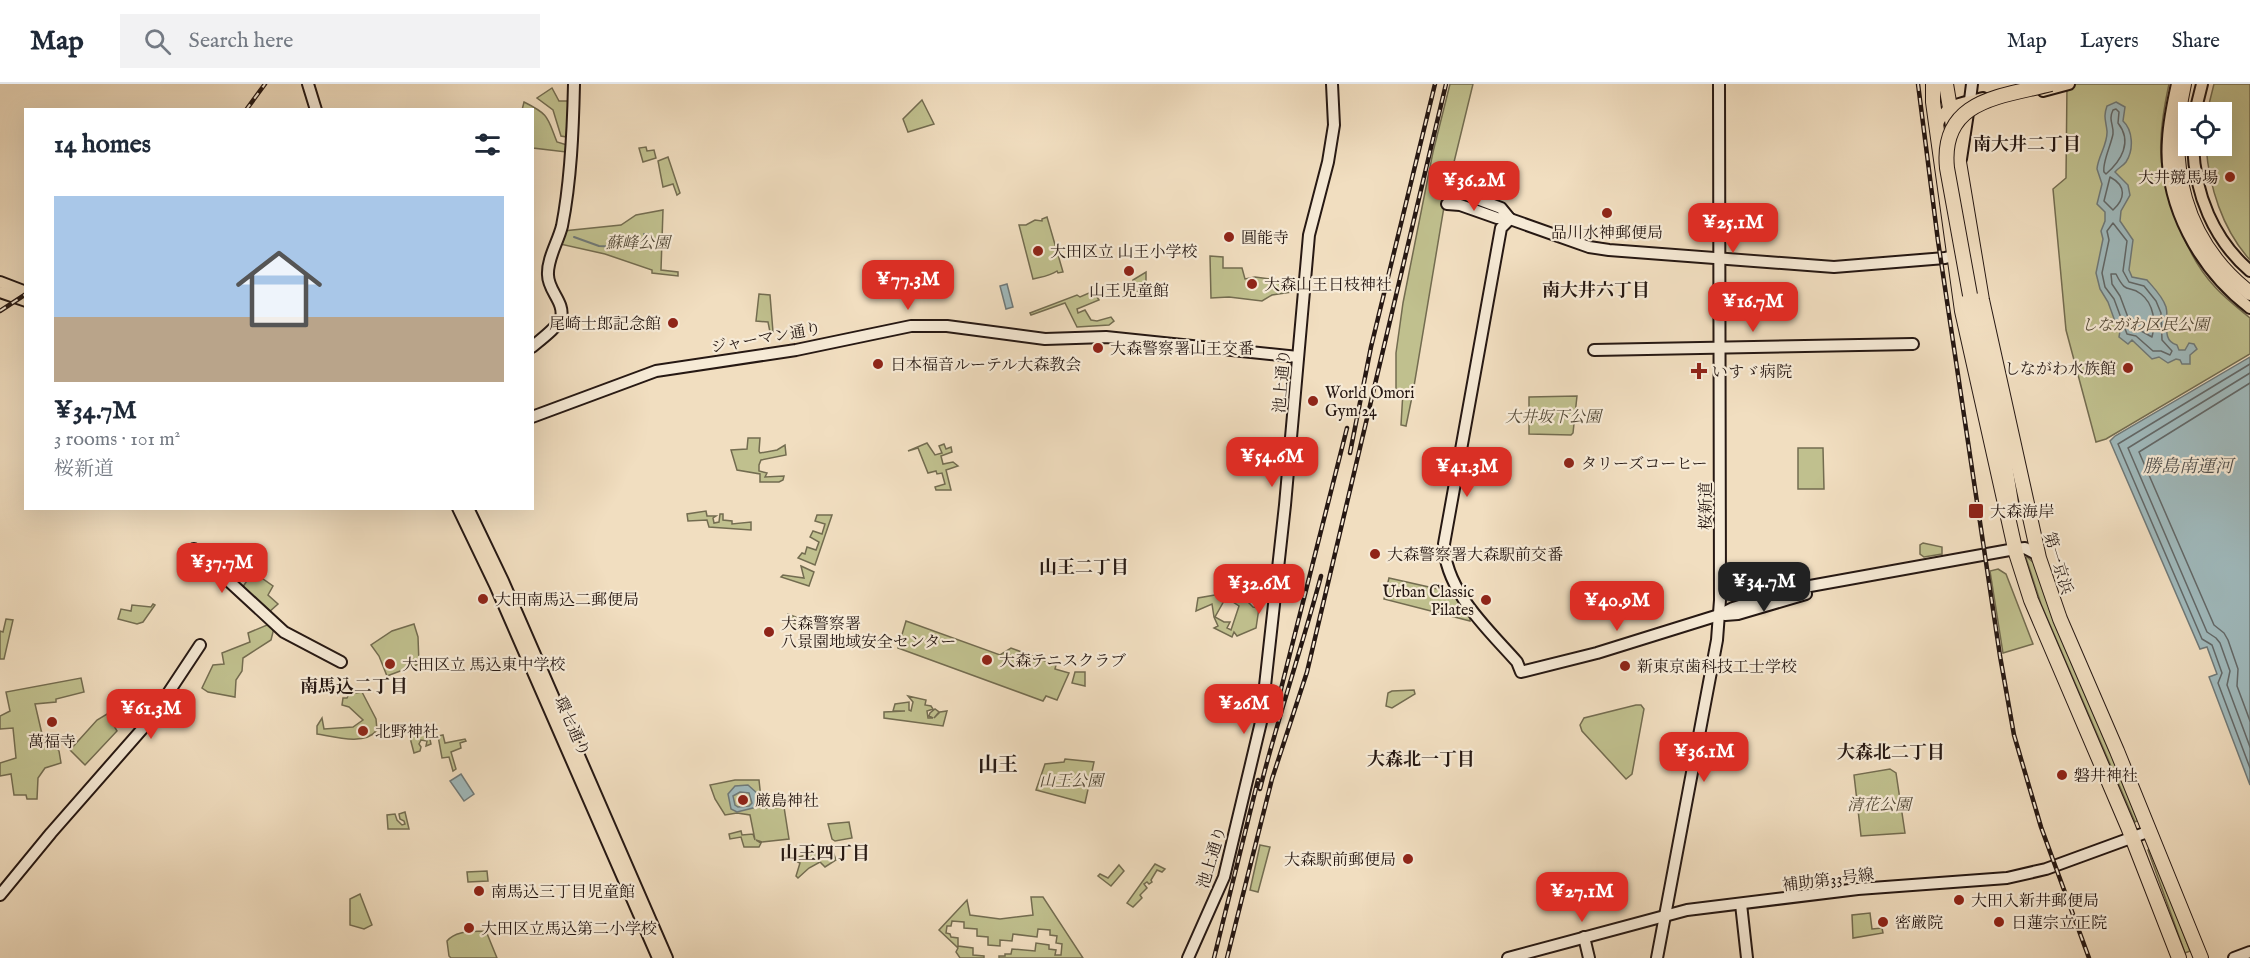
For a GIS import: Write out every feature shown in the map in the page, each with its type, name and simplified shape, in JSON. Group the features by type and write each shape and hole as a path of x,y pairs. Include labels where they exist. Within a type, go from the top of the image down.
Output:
{"highway":[{"path":"1933,84 1964,322 2010,532 2018,550 2031,600 2133,838 2179,958"},
{"name":"第一京浜","path":"1946,84 1982,300 2038,555 2060,619 2201,958"},
{"path":"2010,532 2012,501 1996,408 1970,295 1947,168 1946,150 1950,133 1962,114 1974,106 2051,84"},
{"path":"2184,84 2179,108 2176,149 2183,194 2192,220 2208,249 2228,275 2250,293"},
{"path":"2194,84 2187,109 2184,139 2191,192 2212,240 2226,259 2250,283"},
{"path":"1954,256 1964,245 1966,237 1957,179 1959,165"}],"main road":[{"path":"1937,128 1941,117 1950,113 2037,84"},
{"path":"1969,107 2069,84"},
{"path":"2177,84 2168,151 2176,203 2187,231 2201,255 2230,291 2250,308"},
{"path":"2198,102 2202,84"},
{"path":"1959,165 1969,107"},
{"path":"2194,156 2196,178 2208,215 2229,251 2250,271"},
{"path":"0,282 24,291"},
{"path":"0,291 24,300"},
{"name":"環七通り","path":"459,510 495,585 658,958"},
{"name":"環七通り","path":"469,510 503,581 667,958"}],"street":[{"path":"309,84 315,108"},
{"path":"534,345 558,324 561,317 560,304 550,286 548,275 561,228 567,193 574,84"},
{"name":"池上通り","path":"1188,958 1224,877 1261,722 1309,232 1328,162 1334,125 1332,84"},
{"name":"桜新道","path":"1657,958 1717,640 1719,615 1719,84"},
{"path":"1969,107 1972,84"},
{"path":"1451,189 1501,208 1510,219"},
{"path":"1448,204 1460,205 1497,218 1510,219 1589,247 1625,252 1834,267 1938,259 1974,249"},
{"path":"1510,219 1501,228 1444,550 1453,579 1473,611 1517,662 1521,672 1597,652 1719,615 1738,614 1806,594 1994,560 2018,550 2032,531"},
{"name":"ジャーマン通り","path":"534,416 656,371 786,351 911,326 947,326 1045,339 1106,337 1298,357"},
{"path":"1594,350 1913,344"},
{"path":"194,549 284,632 341,662"},
{"path":"2018,550 2038,555"},
{"path":"0,895 151,719 200,645"},
{"name":"補助第33号線","path":"1508,958 1665,915 1858,889 2000,880 2046,869 2150,831"},
{"path":"1741,904 1748,958"},
{"path":"1584,937 1589,958"},
{"path":"2234,958 2250,952"}],"green space":[{"path":"1450,84 1473,84 1446,195 1406,426 1401,425 1403,391 1396,389 1396,353 1403,303 1433,152"},
{"name":"しながわ区民公園","path":"2067,84 2169,84 2162,124 2161,157 2172,208 2187,244 2204,274 2223,296 2250,318 2250,354 2106,439 2096,442 2066,330 2053,189 2066,178"},
{"name":"大井競馬場","path":"2214,84 2250,84 2250,260 2240,248 2225,221 2214,191 2207,156 2232,156 2232,102 2210,102"},
{"path":"552,88 559,101 569,101 567,137 561,136 553,110 537,98"},
{"path":"922,100 934,124 908,132 903,119"},
{"path":"524,102 539,110 543,114 557,142 567,145 566,152 534,148 534,108 522,108"},
{"path":"646,147 647,151 654,150 656,158 643,162 639,148"},
{"path":"668,157 680,193 677,195 673,184 663,187 658,161"},
{"name":"蘇峰公園","path":"663,210 661,270 678,272 678,276 652,273 652,270 605,254 560,244 563,231 621,225 636,215"},
{"path":"1047,217 1063,272 1058,273 1057,271 1033,279 1019,225 1026,225 1035,220 1042,221"},
{"path":"1210,256 1223,257 1223,268 1242,268 1245,279 1255,277 1277,280 1279,284 1283,282 1290,284 1291,292 1272,295 1262,301 1229,297 1211,298"},
{"path":"1146,272 1146,291 1134,292 1133,280"},
{"path":"1089,293 1095,294 1099,300 1077,309 1078,313 1085,310 1091,320 1097,321 1111,317 1114,321 1109,325 1077,327 1065,303 1031,315 1030,313 1077,295 1080,297"},
{"path":"759,294 770,295 773,332 770,332 768,322 756,321"},
{"name":"大井坂下公園","path":"1577,396 1571,435 1529,434 1529,397"},
{"path":"748,438 760,438 760,453 777,450 785,445 786,455 761,460 759,465 759,471 767,473 765,477 784,476 783,480 760,482 760,474 737,470 731,450 747,449"},
{"path":"927,443 935,455 942,453 939,446 944,444 946,449 951,447 952,452 941,456 943,464 953,462 958,466 946,470 951,490 936,490 935,487 945,484 942,473 937,474 936,471 928,473 918,448 908,451"},
{"path":"1798,448 1823,448 1824,489 1798,489"},
{"path":"706,511 707,516 716,516 713,518 714,523 719,522 720,514 723,514 723,520 732,521 732,524 751,522 751,530 709,527 707,520 688,521 687,514"},
{"path":"817,515 832,515 815,565 798,558 802,553 805,554 807,547 816,550 819,542 810,537 813,531 822,534 825,524 815,521"},
{"path":"1923,543 1942,547 1942,554 1924,557 1920,554 1920,545"},
{"path":"2027,557 2035,564 2139,820 2135,822 2041,604"},
{"path":"801,566 814,572 809,586 781,577 783,575 804,578"},
{"path":"1998,569 2006,574 2033,644 2003,653 1990,571"},
{"path":"253,572 273,586 268,595 278,604 269,612 242,588"},
{"path":"1389,578 1451,592 1470,621 1384,599"},
{"path":"1243,584 1249,589 1247,601 1253,607 1259,608 1256,628 1237,636 1234,632 1232,637 1214,628 1218,626 1214,617 1212,604 1196,611 1198,598 1232,592 1231,594","holes":["1230,596 1230,600 1239,606 1231,630 1227,628 1230,622 1224,622 1215,617 1224,601 1227,601"]},
{"path":"132,605 151,607 155,605 143,622 137,624 118,619 121,609 131,611"},
{"path":"788,614 806,621 801,628 798,624 786,623"},
{"path":"6,619 13,620 4,659 0,659 0,631 3,632"},
{"name":"大森テニスクラブ","path":"906,621 1000,655 1011,648 1056,665 1055,669 1069,673 1057,700 1046,696 1043,701 898,648"},
{"path":"414,624 418,637 419,664 387,676 379,656 371,645 392,631"},
{"path":"267,625 274,628 271,640 243,658 242,671 236,680 235,697 208,692 202,688 213,665 224,664 222,653 250,642 248,633"},
{"path":"1075,672 1085,672 1085,686 1072,683"},
{"path":"81,678 84,692 56,699 56,702 35,704 42,734 59,751 61,763 45,768 38,778 37,799 27,799 26,795 14,795 11,774 0,776 0,763 16,758 13,728 0,729 0,716 10,711 6,692"},
{"path":"1414,690 1415,694 1392,708 1386,706 1388,693"},
{"path":"362,692 376,719 377,730 372,735 357,739 317,734 317,726 322,718 324,729 353,727 363,720 349,707 342,705 343,698 347,698 349,694"},
{"path":"908,696 926,700 925,705 933,709 927,711 928,718 933,718 929,716 935,709 939,712 934,718 940,712 947,711 943,726 884,718 884,712 905,711 893,711 895,704 909,702 911,711 913,702"},
{"path":"1641,705 1644,709 1632,774 1626,779 1582,731 1580,725 1584,718"},
{"path":"107,714 117,731 85,765 70,750 97,720"},
{"path":"427,726 431,744 426,746 427,741 421,740 420,751 414,753 408,730"},
{"path":"443,735 445,743 465,739 466,741 460,743 461,748 451,752 456,769 453,771 449,757 442,758 438,736"},
{"name":"山王公園","path":"1065,759 1094,762 1085,803 1036,790 1045,764 1064,762"},
{"name":"清花公園","path":"1890,769 1896,773 1905,833 1861,836 1854,775"},
{"path":"735,780 759,780 762,808 784,807 789,839 762,842 756,840 761,843 759,847 744,847 741,837 730,839 729,834 741,831 742,835 753,834 755,840 750,815 737,813 725,815 710,785"},
{"path":"405,812 409,829 388,829 387,815 395,814 402,825 405,824 399,814"},
{"path":"849,822 852,838 835,841 832,839 828,824"},
{"path":"1260,845 1270,847 1258,892 1250,890"},
{"path":"2152,848 2190,951 2185,953 2148,850"},
{"path":"832,849 836,860 825,867 820,862 798,878 796,876 800,863 790,859"},
{"path":"1155,864 1165,869 1162,872 1157,870 1152,882 1144,884 1147,888 1140,895 1142,898 1133,907 1127,903"},
{"path":"1119,865 1124,871 1111,886 1098,876 1100,874 1108,878"},
{"path":"487,871 488,881 468,882 467,872"},
{"path":"360,894 372,925 364,929 350,925 350,899"},
{"path":"1031,897 1043,897 1083,958 999,958 1005,954 1011,954 1012,949 1035,951 1036,943 1049,945 1049,949 1056,950 1055,955 1061,955 1062,944 1056,943 1057,936 1050,935 1050,930 1038,929 1037,937 1013,934 1012,941 1000,940 1000,946 988,945 988,937 977,936 977,929 964,928 964,922 952,921 951,926 947,926 946,933 958,938 958,946 973,948 973,955 984,956 984,958 960,958 956,952 958,948 939,930 967,900 970,915 1000,919 1033,915"},
{"path":"1870,913 1872,929 1882,928 1883,933 1853,938 1852,915"},
{"path":"486,931 497,958 451,958 449,956 447,941 451,937 465,932"}],"water":[{"path":"2116,102 2125,107 2123,121 2129,130 2131,140 2129,157 2115,172 2128,185 2130,195 2121,211 2120,221 2133,240 2129,270 2132,277 2147,280 2163,300 2167,312 2167,334 2172,343 2177,345 2179,350 2185,350 2189,343 2194,344 2197,349 2190,355 2190,364 2182,364 2176,359 2168,363 2159,357 2152,359 2132,340 2128,344 2119,337 2120,331 2100,289 2096,273 2103,239 2101,231 2105,221 2105,212 2097,204 2102,184 2097,169 2107,136 2105,116 2107,106"},
{"path":"1007,284 1013,307 1006,309 1000,286"},
{"name":"勝島南運河","path":"2250,357 2250,785 2209,677 2217,674 2207,647 2200,649 2110,441"},
{"path":"461,774 474,794 464,801 450,781"},
{"path":"748,785 758,794 759,804 737,812 731,809 728,794 735,786","holes":["740,792 749,793 752,803 749,806 735,805 733,796"]}],"waterway":[{"path":"628,246 635,242 636,245 644,243 648,234 644,234"},
{"path":"574,237 599,246 618,247"}],"railway":[{"path":"247,108 265,84"},
{"path":"1350,453 1371,347 1435,84"},
{"path":"1227,958 1272,779 1307,672 1446,84"},
{"path":"1918,84 1938,241 2000,656 2014,735 2041,827 2089,958"},
{"path":"0,311 24,295"},
{"path":"1280,693 1347,428"},
{"path":"1260,789 1321,576"},
{"path":"1214,958 1258,780"}],"place":[{"name":"大井競馬場","path":"2230,177"},
{"name":"品川水神郵便局","path":"1607,213"},
{"name":"圓能寺","path":"1229,237"},
{"name":"大田区立 山王小学校","path":"1038,251"},
{"name":"山王児童館","path":"1129,271"},
{"name":"大森山王日枝神社","path":"1252,284"},
{"name":"尾崎士郎記念館","path":"673,323"},
{"name":"大森警察署山王交番","path":"1098,348"},
{"name":"日本福音ルーテル大森教会","path":"878,364"},
{"name":"しながわ水族館","path":"2128,368"},
{"name":"いすゞ病院","path":"1699,371"},
{"name":"World Omori Gym 24","path":"1313,401"},
{"name":"タリーズコーヒー","path":"1569,463"},
{"name":"大森海岸","path":"1976,511"},
{"name":"大森警察署大森駅前交番","path":"1375,554"},
{"name":"大田南馬込二郵便局","path":"483,599"},
{"name":"Urban Classic Pilates","path":"1486,600"},
{"name":"大森警察署 八景園地域安全センター","path":"769,632"},
{"name":"大森テニスクラブ","path":"987,660"},
{"name":"大田区立 馬込東中学校","path":"390,664"},
{"name":"新東京歯科技工士学校","path":"1625,666"},
{"name":"萬福寺","path":"52,722"},
{"name":"北野神社","path":"363,731"},
{"name":"磐井神社","path":"2062,775"},
{"name":"厳島神社","path":"743,800"},
{"name":"大森駅前郵便局","path":"1408,859"},
{"name":"南馬込三丁目児童館","path":"479,891"},
{"name":"大田入新井郵便局","path":"1959,900"},
{"name":"密厳院","path":"1883,922"},
{"name":"日蓮宗立正院","path":"1999,922"},
{"name":"大田区立馬込第二小学校","path":"469,928"}],"district":[{"name":"南大井二丁目","path":"2027,144"},
{"name":"南大井六丁目","path":"1596,290"},
{"name":"山王二丁目","path":"1084,567"},
{"name":"南馬込二丁目","path":"354,686"},
{"name":"大森北二丁目","path":"1891,752"},
{"name":"大森北一丁目","path":"1421,759"},
{"name":"山王","path":"998,764"},
{"name":"山王四丁目","path":"825,853"}]}
